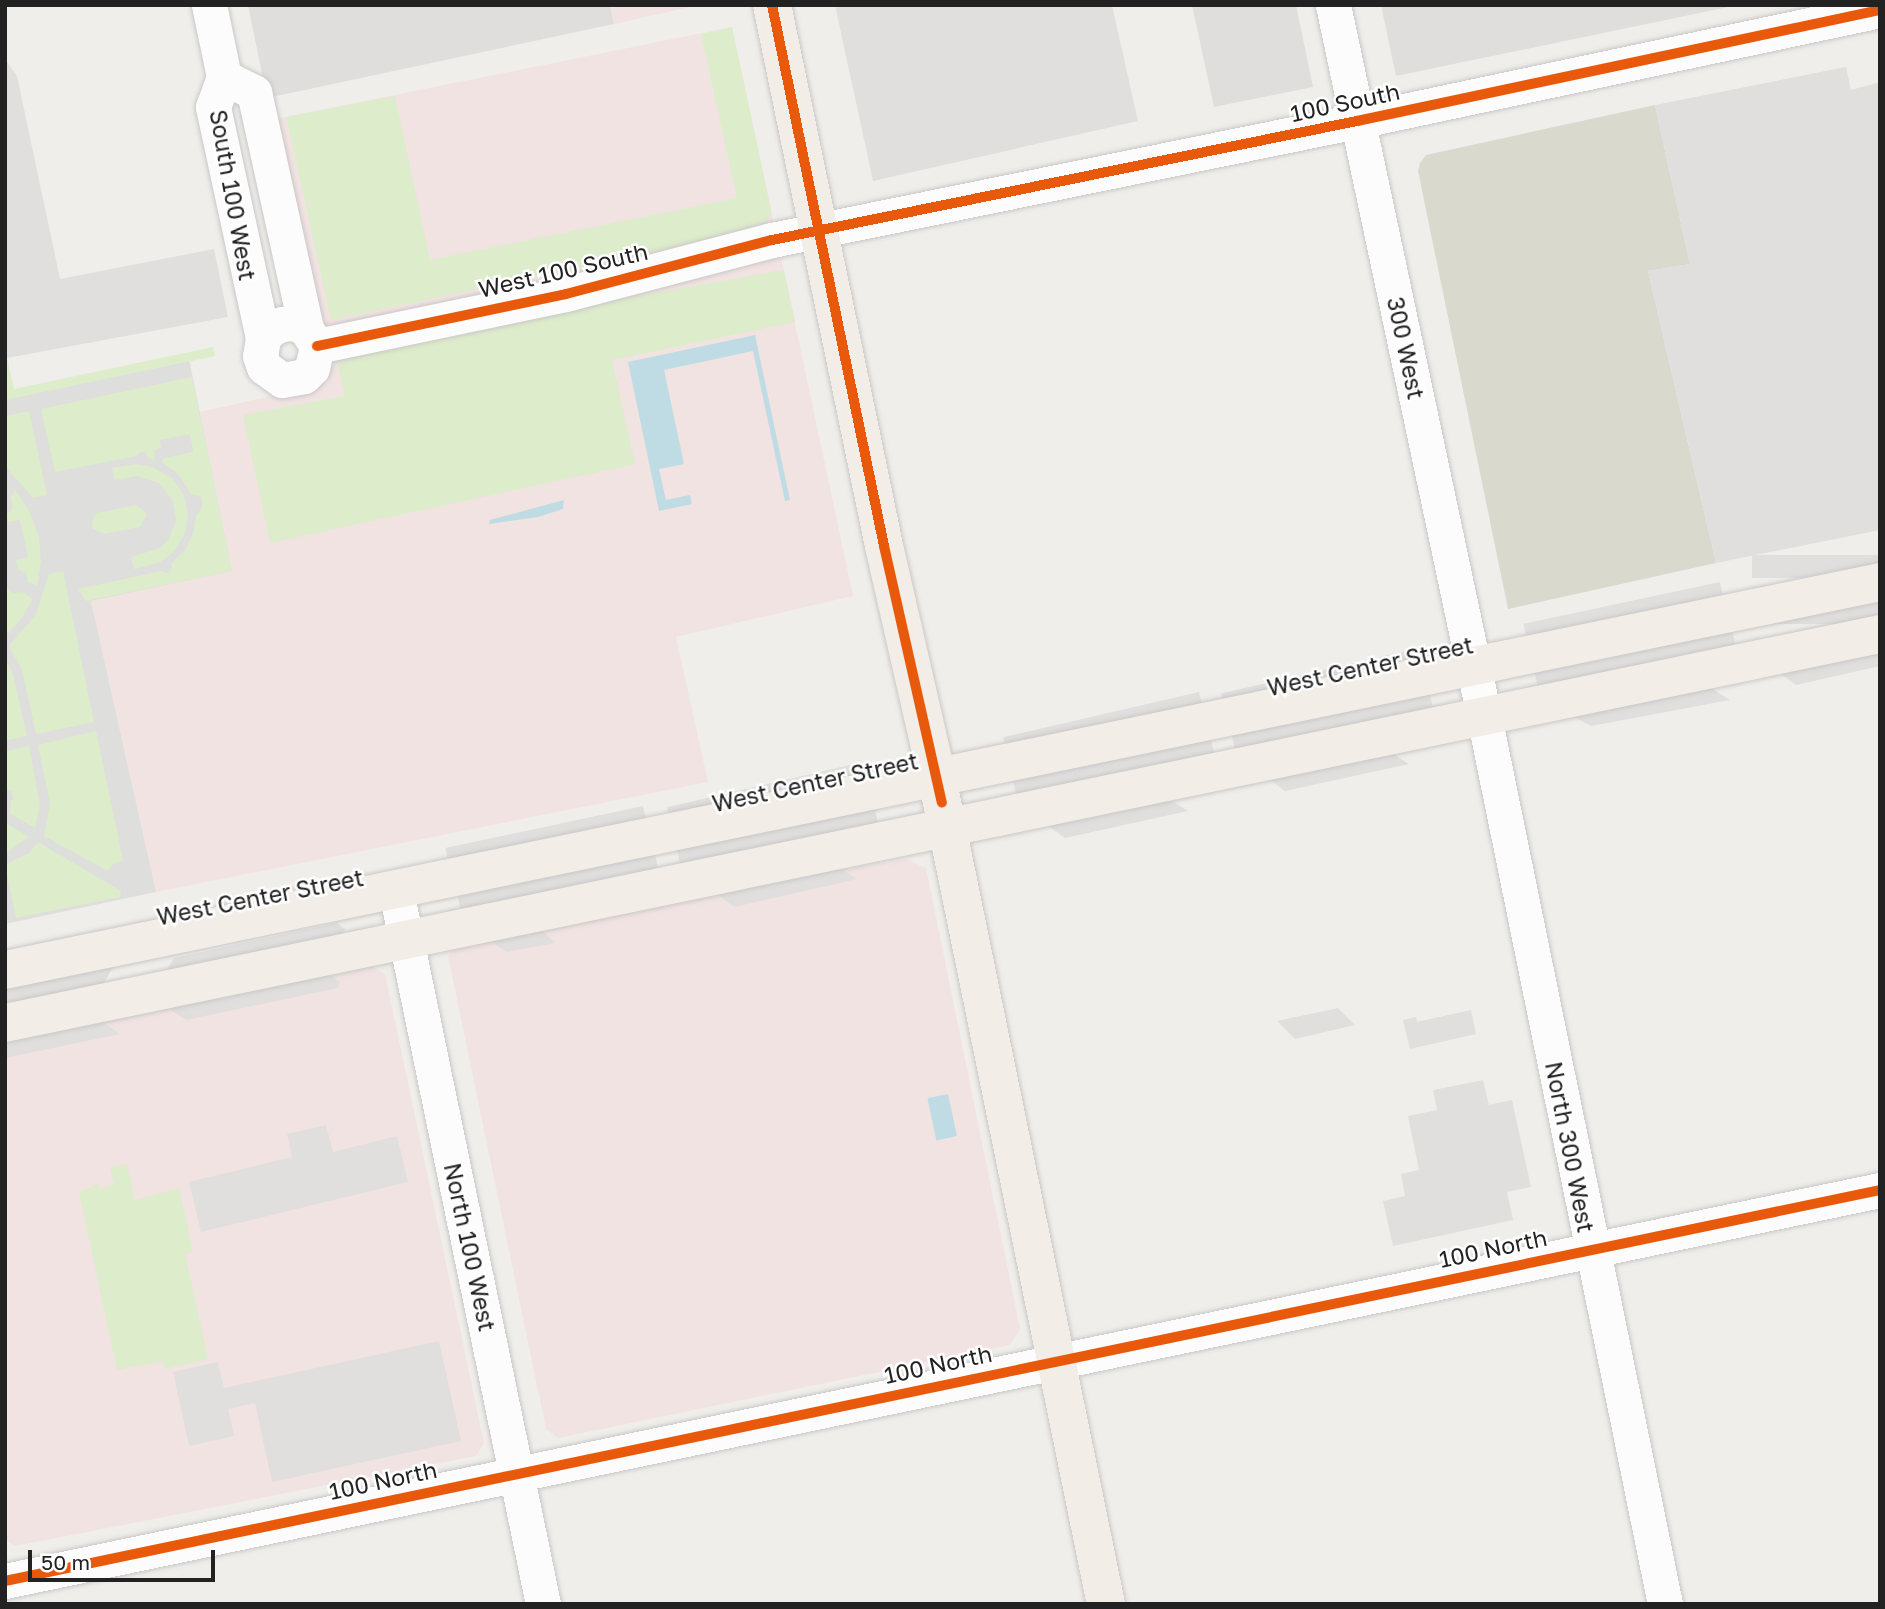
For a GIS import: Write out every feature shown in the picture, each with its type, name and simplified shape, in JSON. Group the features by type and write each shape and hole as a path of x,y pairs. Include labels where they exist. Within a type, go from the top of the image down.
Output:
{"main road":[{"path":"772,5 937,778 1106,1604"},
{"name":"West Center Street","path":"5,1023 947,828 1880,582"},
{"name":"West Center Street","path":"5,970 937,778 1478,690 1880,634"}],"street":[{"path":"209,5 224,77"},
{"name":"300 West","path":"1333,5 1478,690"},
{"name":"100 South","path":"818,230 1357,121 1880,10"},
{"name":"South 100 West","path":"224,77 254,92 311,337 312,368 304,376 282,380 264,367 260,356 263,338 213,107 224,77"},
{"name":"West 100 South","path":"311,337 566,294 818,230"},
{"path":"263,338 271,328 282,324 295,324 311,337"},
{"name":"North 300 West","path":"1478,690 1665,1604"},
{"name":"North 100 West","path":"396,891 543,1604"},
{"name":"100 North","path":"5,1581 1880,1190"}],"shaded area":[{"path":"248,5 610,5 614,24 267,98"},
{"path":"610,5 699,5 614,24"},
{"path":"835,5 1112,5 1138,121 873,181"},
{"path":"1192,5 1296,5 1313,87 1214,107"},
{"path":"1381,5 1738,5 1396,76"},
{"path":"732,27 853,596 676,637 708,782 156,892 91,601 232,571 200,412 329,383 271,120"},
{"path":"5,59 17,76 60,279 214,249 228,317 7,358"},
{"path":"1846,67 1851,90 1880,82 1880,530 1716,563 1648,271 1690,264 1655,105"},
{"path":"1655,105 1690,264 1648,271 1716,563 1508,609 1418,171 1420,163 1426,155"},
{"path":"5,351 13,390 188,354 232,571 91,601 156,892 5,924"},
{"path":"1752,555 1880,555 1880,578 1752,578"},
{"path":"1720,582 1725,605 1528,647 1523,624"},
{"path":"1764,599 1880,599 1880,624 1764,624"},
{"path":"1731,625 1736,648 1538,690 1533,667"},
{"path":"1880,644 1880,666 1796,685 1771,667"},
{"path":"1418,648 1423,670 1226,716 1221,693"},
{"path":"1705,684 1730,700 1591,726 1563,711"},
{"path":"1429,690 1434,714 1237,756 1231,732"},
{"path":"1199,692 1204,714 1008,760 1003,737"},
{"path":"1210,735 1215,758 1017,800 1012,777"},
{"path":"1384,748 1409,764 1285,791 1261,773"},
{"path":"863,762 868,784 672,830 667,807"},
{"path":"1163,795 1188,811 1065,838 1040,820"},
{"path":"874,805 879,828 681,870 676,847"},
{"path":"643,806 648,829 450,871 445,848"},
{"path":"654,849 659,872 461,914 456,891"},
{"path":"906,859 926,868 1020,1329 1010,1345 558,1438 546,1429 448,956 460,942 692,896"},
{"path":"832,863 857,879 734,907 709,888"},
{"path":"337,923 345,929 338,944 159,982 174,958"},
{"path":"541,930 555,943 507,952 488,940"},
{"path":"365,961 385,974 484,1443 476,1456 15,1546 5,1540 5,1032"},
{"path":"115,964 102,986 5,1006 5,986"},
{"path":"326,972 340,982 338,988 186,1020 165,1006"},
{"path":"1338,1008 1355,1025 1295,1039 1277,1021"},
{"path":"1471,1010 1476,1034 1410,1049 1403,1020 1416,1017 1417,1022"},
{"path":"100,1020 120,1034 5,1058 5,1038"},
{"path":"1483,1080 1489,1105 1512,1100 1531,1187 1507,1192 1513,1220 1393,1246 1383,1201 1405,1196 1401,1174 1419,1170 1408,1116 1437,1110 1433,1090"},
{"path":"326,1125 333,1152 397,1136 408,1182 201,1232 189,1182 292,1157 287,1134"},
{"path":"439,1341 461,1441 272,1482 255,1403 228,1409 234,1436 189,1446 173,1372 218,1362 224,1388"}],"green space":[{"path":"732,27 772,214 759,230 331,320 286,117 395,96 430,260 737,198 701,34"},
{"path":"784,270 795,322 612,360 635,464 270,543 243,415 345,396 336,358 458,328"},
{"path":"213,347 215,356 5,400 5,349 14,389"},
{"path":"192,377 232,571 86,601 78,589 161,571 168,573 172,569 171,564 185,550 193,534 196,515 203,503 200,496 191,494 178,474 162,462 164,458 193,452 190,434 160,440 161,448 154,450 155,460 148,458 146,452 140,452 137,456 55,472 41,409"},
{"path":"29,411 47,495 33,498 5,466 5,416"},
{"path":"136,464 152,467 172,478 184,495 188,514 185,533 174,552 158,563 134,569 131,557 160,548 169,539 176,520 173,501 159,483 137,476 115,480 112,468"},
{"path":"15,490 29,510 39,537 41,562 37,586 28,582 26,573 18,569 16,560 28,557 20,520 8,522 7,515 13,507 11,497"},
{"path":"136,505 147,514 140,527 104,534 93,529 92,521 97,513"},
{"path":"63,571 94,722 36,734 22,670 9,646 36,614 49,574"},
{"path":"5,586 13,593 23,592 33,599 21,619 5,636"},
{"path":"5,658 13,674 27,736 5,741"},
{"path":"96,731 123,860 112,865 108,871 44,836 50,803 38,745"},
{"path":"29,746 40,805 35,828 10,814 11,800 14,799 11,790 5,790 5,751"},
{"path":"5,822 29,837 5,854"},
{"path":"38,842 121,891 120,897 16,918 5,865 29,853"},
{"path":"127,1164 135,1200 179,1188 193,1252 185,1254 208,1359 165,1369 163,1361 117,1370 79,1192 98,1184 99,1189 114,1185 110,1167"}],"water":[{"path":"755,335 790,500 785,501 753,351 664,370 684,464 659,469 666,500 690,495 692,504 659,511 628,362"},
{"path":"564,500 563,509 538,517 489,524 490,520"},
{"path":"948,1094 957,1136 936,1140 927,1098"}],"cycle path":[{"path":"772,5 884,546 942,803"},
{"path":"317,346 566,294 772,240 1357,121 1880,10"},
{"path":"5,1581 1880,1190"}]}
